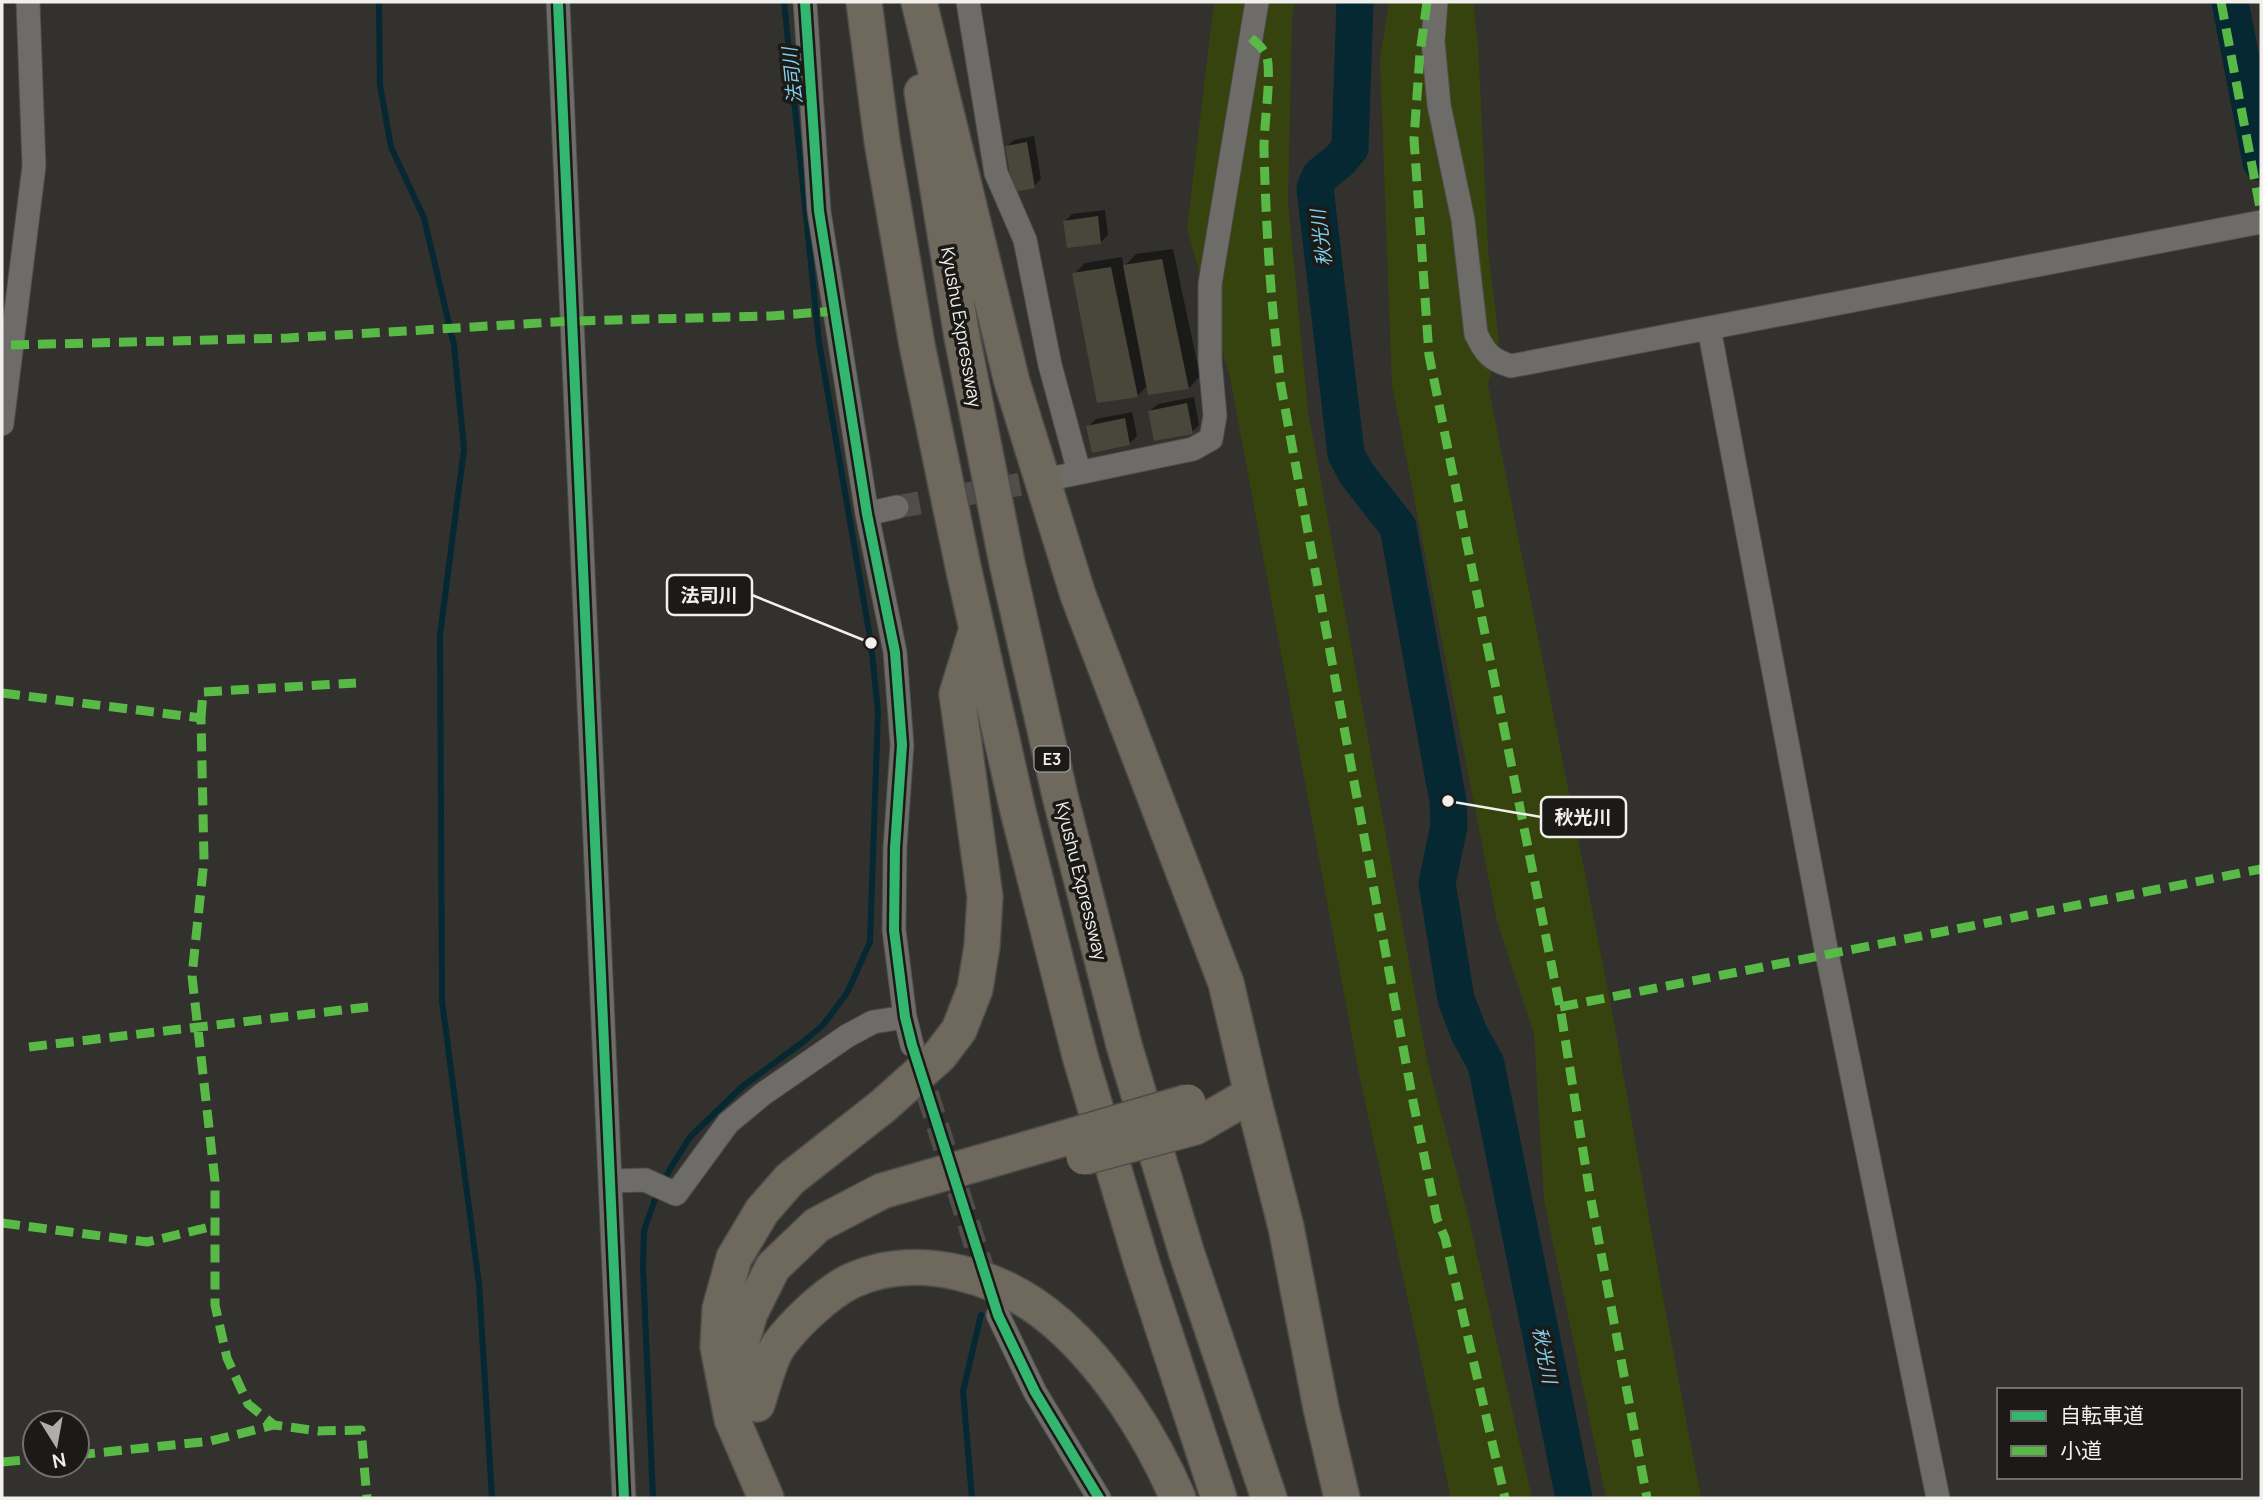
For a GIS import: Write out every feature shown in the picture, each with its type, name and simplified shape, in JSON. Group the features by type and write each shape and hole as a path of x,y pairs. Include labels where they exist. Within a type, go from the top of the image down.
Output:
{"highway":[{"name":"E3","path":"864,2 882,141 918,345 1018,811 1080,1056 1142,1264 1219,1498"},
{"name":"Kyushu Expressway","path":"910,2 926,127 962,337 1007,562 1061,800 1124,1045 1186,1251 1269,1498"},
{"path":"919,2 1012,382 1078,596 1226,983 1286,1227 1321,1408 1342,1498"},
{"path":"761,1486 732,1419 718,1347 720,1309 734,1258 762,1211 790,1179 883,1106 940,1055 959,1030 975,989 982,946 985,897 957,694 977,629"},
{"path":"761,1486 742,1411 742,1340 750,1313 773,1267 817,1225 882,1191 1058,1152 1192,1115 1252,1094"},
{"path":"786,1498 775,1473 757,1404 766,1325 795,1277 832,1241 885,1214 1058,1152"},
{"path":"757,1404 777,1346 811,1310 849,1282 894,1268 934,1269 975,1276 1015,1292 1058,1323 1097,1363 1129,1406 1178,1498"}],"street":[{"path":"2,424 34,166 27,2"},
{"path":"558,2 624,1498"},
{"path":"805,2 819,211 867,514 895,652 902,745 895,848 894,930 905,1017 912,1045"},
{"path":"968,2 996,173 1025,240 1050,365 1079,472"},
{"path":"1054,478 1193,449 1211,439 1215,416 1210,360 1210,284 1257,2"},
{"path":"1436,2 1433,41 1439,105 1463,220 1476,334 1482,347 1494,361 1511,366 2261,222"},
{"path":"1709,328 1830,968 1938,1498"},
{"path":"867,514 897,508"},
{"path":"611,1181 645,1180 676,1194 728,1123 763,1094 847,1036 873,1022 905,1017"},
{"path":"998,1315 1035,1392 1099,1498"}],"green space":[{"path":"1214,2 1295,2 1292,19 1288,202 1308,411 1427,1060 1469,1220 1532,1498 1451,1498 1358,1069 1230,377 1187,229"},
{"path":"1389,2 1473,2 1478,44 1488,249 1499,341 1488,385 1611,1005 1701,1498 1606,1498 1544,1200 1534,1034 1497,921 1392,385 1380,60"}],"building":[{"path":"1027,142 1035,188 1013,192 1005,146"},
{"path":"1098,216 1101,244 1067,248 1063,221"},
{"path":"1162,259 1189,389 1148,395 1123,265"},
{"path":"1111,267 1138,397 1097,403 1072,273"},
{"path":"1187,403 1193,434 1154,441 1148,411"},
{"path":"1125,418 1130,445 1092,453 1086,426"}],"waterway":[{"path":"379,2 380,85 391,147 424,218 454,345 464,449 440,635 442,1001 479,1284 492,1498"},
{"name":"法司川","path":"653,1498 643,1267 644,1231 654,1202 690,1137 743,1086 823,1025 847,993 870,942 878,712 871,643 819,342 784,2"},
{"name":"秋光川","path":"1355,2 1350,148 1320,176 1315,188 1346,454 1356,473 1398,527 1448,801 1449,826 1437,883 1456,999 1469,1033 1486,1064 1574,1498"},
{"path":"2230,2 2261,162"},
{"path":"972,1498 963,1391 981,1315"}],"tunnel":[{"path":"897,507 1054,478"},
{"path":"917,1061 989,1288"}],"marked path":[{"path":"1427,2 1420,53 1414,139 1429,355 1560,1007 1590,1194 1647,1498"},
{"path":"2221,2 2261,213"},
{"path":"1251,38 1265,52 1268,64 1265,180 1281,386 1413,1101 1437,1219 1445,1238 1505,1498"},
{"path":"11,345 288,338 573,321 771,316 835,311"},
{"path":"201,718 203,692 356,683"},
{"path":"2,693 201,718 204,860 192,976 215,1181 215,1305 227,1358 248,1404 274,1425 318,1431 361,1430 367,1498"},
{"path":"1560,1007 2261,869"},
{"path":"29,1047 368,1007"},
{"path":"2,1223 147,1242 214,1226"},
{"path":"91,1454 211,1441 274,1425"},
{"path":"2,1462 21,1460"}],"cycle path":[{"path":"558,2 624,1498"},
{"path":"805,2 819,211 867,514 895,652 902,745 895,848 894,930 905,1017 998,1315 1035,1392 1099,1498"}],"place":[{"name":"法司川","path":"871,643"},
{"name":"秋光川","path":"1448,801"}]}
